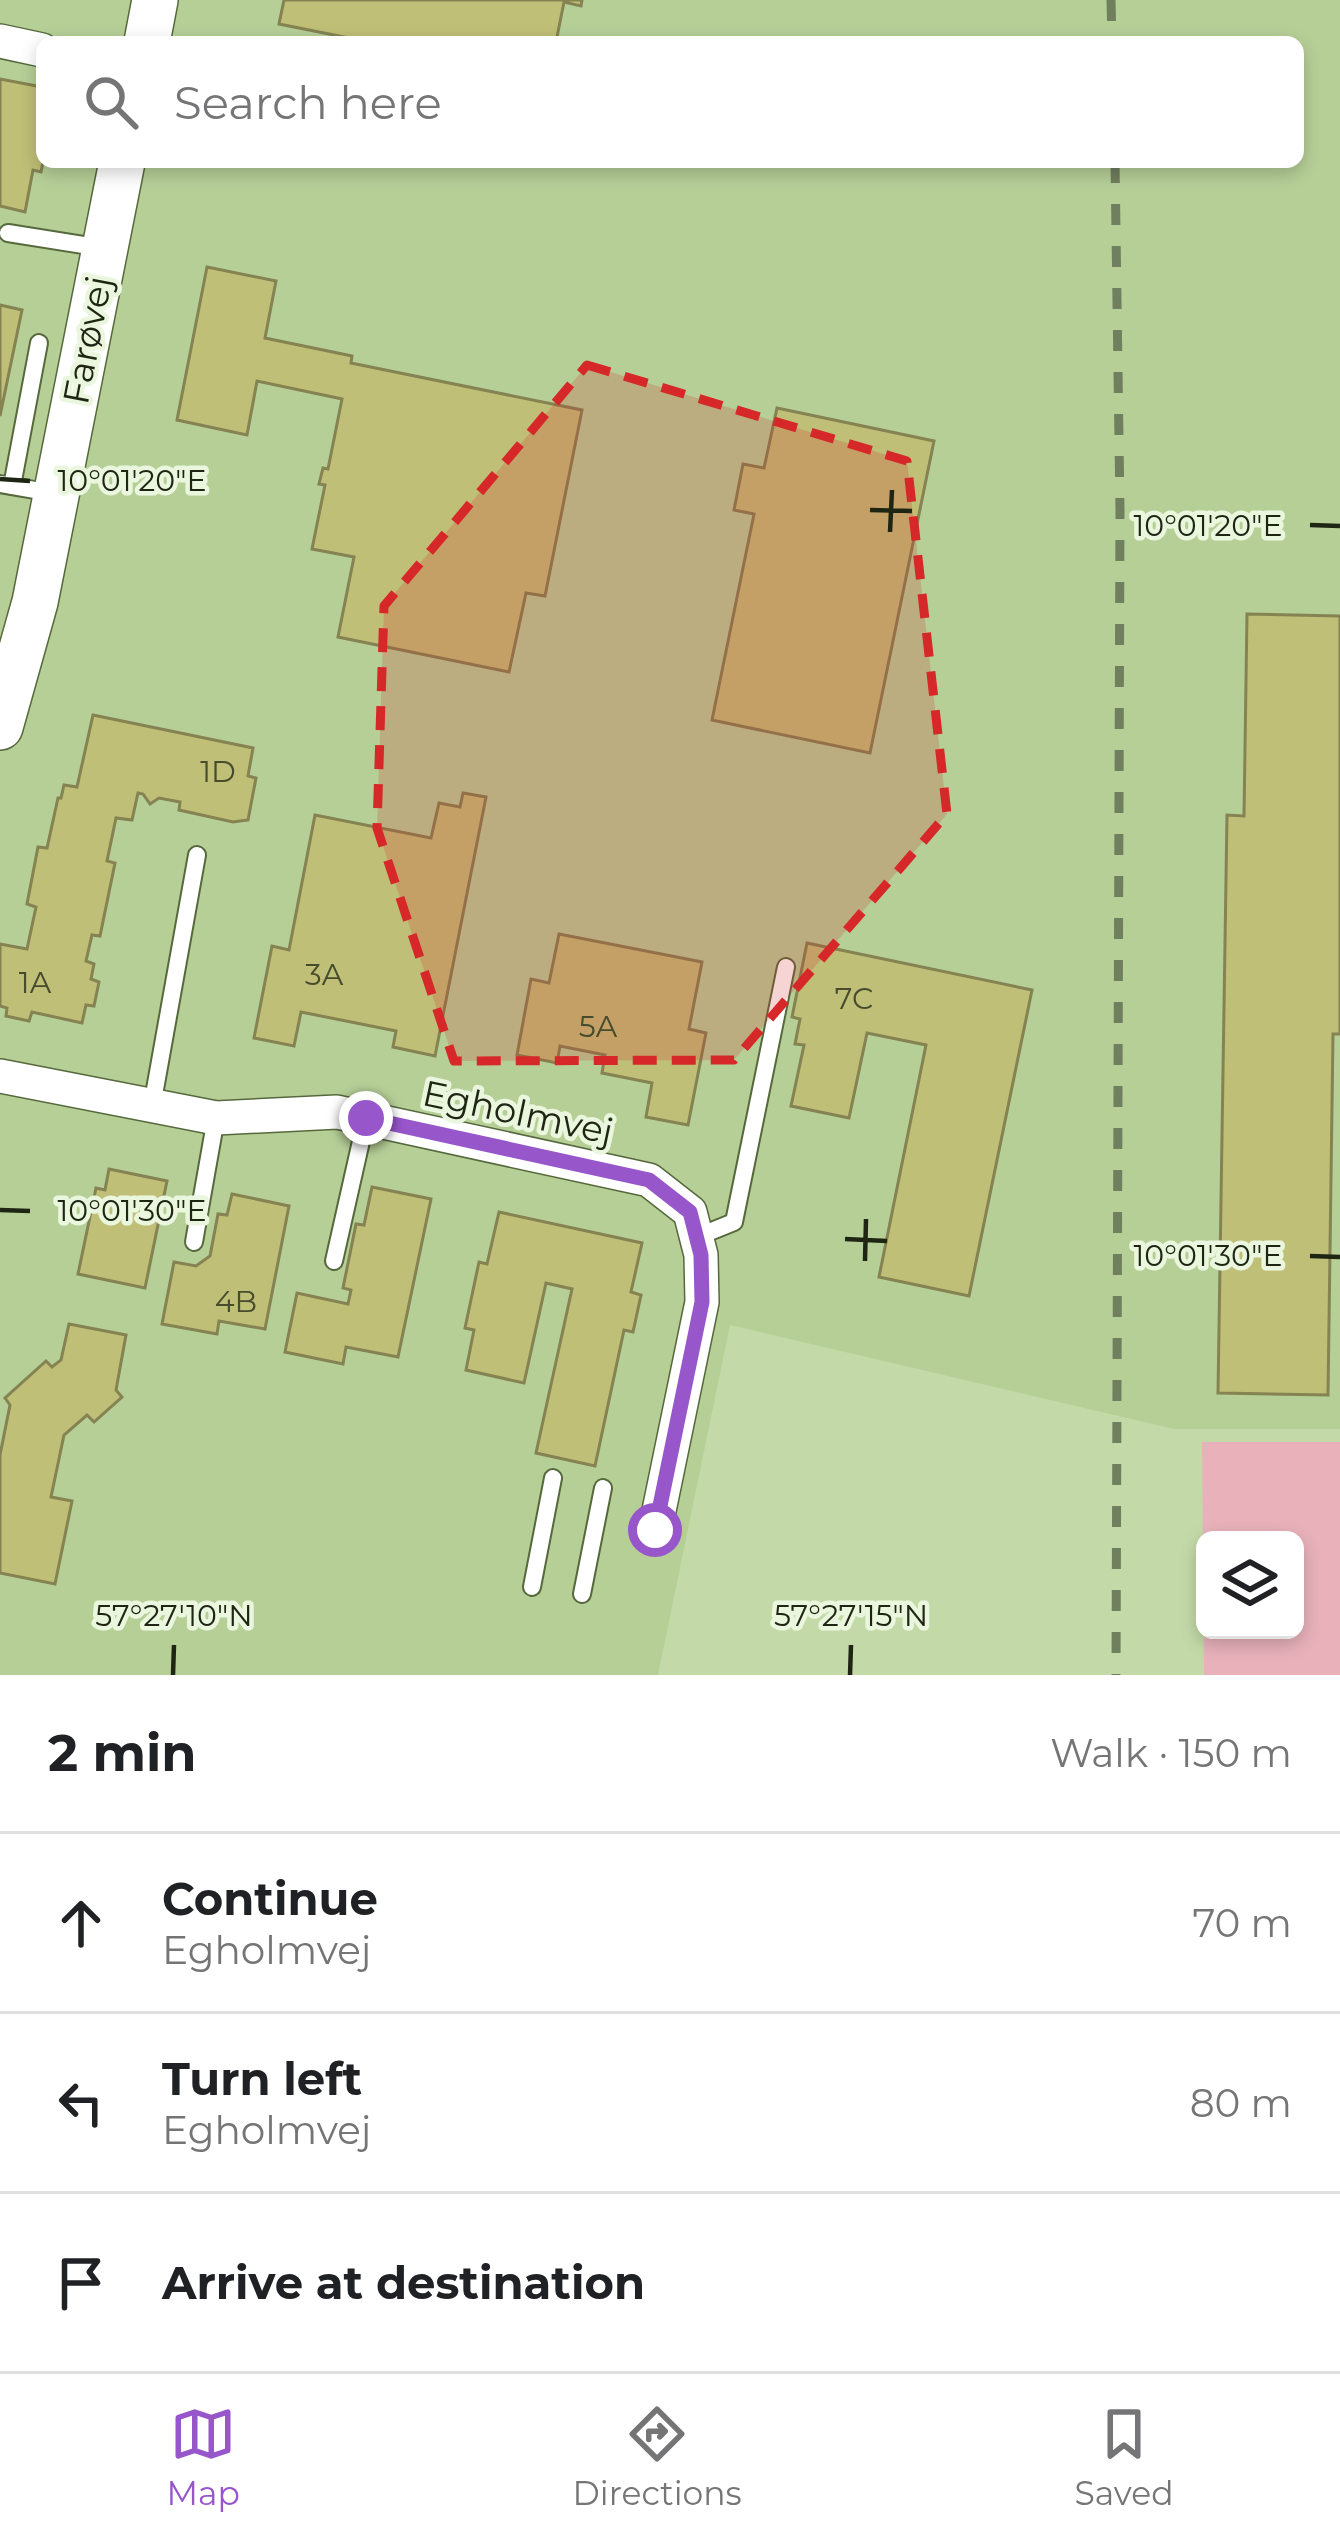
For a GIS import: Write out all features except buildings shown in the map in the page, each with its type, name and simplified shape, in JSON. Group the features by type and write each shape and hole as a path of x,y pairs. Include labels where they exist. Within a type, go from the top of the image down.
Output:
{"street":[{"path":"148,36 155,0"},
{"path":"0,41 36,49"},
{"name":"Farøvej","path":"0,727 35,602 121,168"},
{"name":"Egholmvej","path":"0,1076 216,1118 337,1112 649,1180 690,1212 697,1237"},
{"path":"655,1530 702,1302 697,1237"}],"lane":[{"path":"8,233 105,248"},
{"path":"39,343 6,485 56,494"},
{"path":"152,1106 197,856"},
{"path":"697,1237 734,1222 787,967"},
{"path":"194,1242 216,1118"},
{"path":"334,1261 366,1118"},
{"path":"532,1587 553,1478"},
{"path":"582,1594 603,1488"}],"highlighted area":[{"path":"587,365 907,461 947,814 734,1060 454,1061 377,828 384,606"}],"shaded area":[{"path":"0,0 1340,0 1340,1429 1174,1429 730,1325 658,1675 0,1675"},
{"path":"1202,1442 1340,1442 1340,1675 1204,1675 1204,1639 1304,1639 1304,1531 1203,1531"}],"railway":[{"path":"1111,0 1112,36"},
{"path":"1115,168 1120,510 1116,1675"}],"route":[{"path":"366,1118 649,1180 690,1212 701,1255 702,1302 655,1530"}]}
